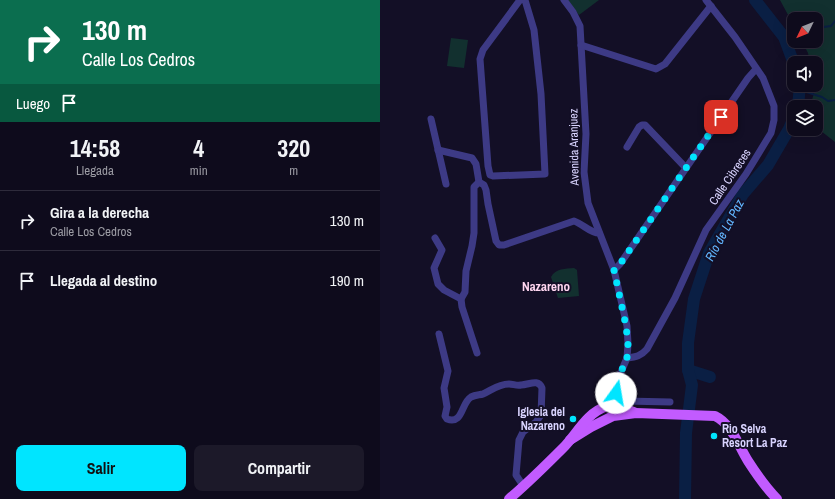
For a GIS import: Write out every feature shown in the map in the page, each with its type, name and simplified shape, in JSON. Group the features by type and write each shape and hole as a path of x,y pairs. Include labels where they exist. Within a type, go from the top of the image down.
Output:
{"main road":[{"path":"509,499 536,476 570,440 579,427 592,415 612,407"},
{"path":"611,417 604,414 604,410 612,407 636,413 707,415 722,419 760,479 777,499"},
{"path":"570,440 611,417 636,413"}],"street":[{"path":"520,0 483,50 480,59 488,166 490,175 493,176 545,174 541,94 534,30 525,0"},
{"name":"Avenida Aranjuez","path":"564,0 573,12 580,26 586,134 585,178 588,203 614,270 626,326 628,344 627,358 607,401 612,407"},
{"path":"581,45 656,69 665,64 708,3"},
{"name":"Calle Cibreces","path":"627,358 642,355 647,349 676,298 706,230 746,174 770,133 774,120 774,106 763,78 735,37 708,3"},
{"path":"614,270 620,264 748,78 756,69"},
{"path":"431,119 446,184"},
{"path":"627,147 639,127 645,125 686,168"},
{"path":"438,150 472,158 476,164 479,182 484,185 486,190 496,241 499,245 504,245 574,221 592,232 599,233"},
{"path":"477,353 462,307 461,299 465,292 466,271 472,246 474,187 479,182"},
{"path":"435,238 442,250 434,268 438,284 444,290 461,299"},
{"path":"439,334 448,371 444,388 446,407 445,416 447,420 456,420 460,416 467,400 501,385 521,385 534,382 541,385 542,415 536,422 523,432 519,440 516,476 524,487"},
{"path":"612,407 616,398 618,379"},
{"path":"612,407 626,402 670,402"}],"green space":[{"path":"568,0 599,0 579,15"},
{"path":"780,0 835,0 835,142 823,133 823,100 812,100 814,92 823,92 823,56 809,56 806,48 823,48 823,12 787,13"},
{"path":"451,38 468,40 464,68 447,66"},
{"path":"574,268 577,270 579,296 558,298 551,277 558,270"}],"waterway":[{"name":"Río de La Paz","path":"755,0 784,37 791,56"},
{"path":"823,27 831,26 835,21"},
{"name":"Río de La Paz","path":"799,92 799,100"},
{"path":"806,92 822,97 828,101 835,100"},
{"name":"Río de La Paz","path":"685,499 686,433 692,385 688,370 688,343 694,299 709,253 743,194 768,165 787,132"},
{"path":"688,370 710,377"}],"place":[{"name":"Iglesia del Nazareno","path":"573,419"},
{"name":"Rio Selva Resort La Paz","path":"714,436"}],"district":[{"name":"Nazareno","path":"546,286"}],"route":[{"path":"616,393 618,379 627,358 628,344 626,326 614,270 620,264 721,117"}]}
